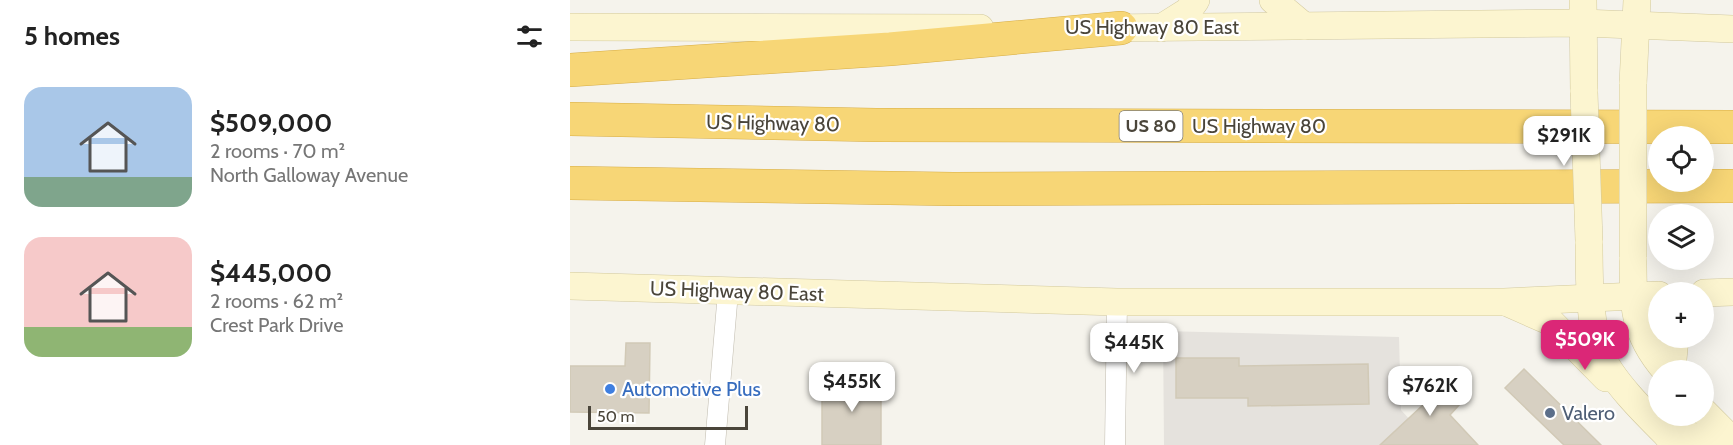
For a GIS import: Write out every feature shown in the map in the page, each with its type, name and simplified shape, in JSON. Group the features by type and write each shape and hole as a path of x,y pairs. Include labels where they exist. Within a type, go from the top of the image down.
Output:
{"highway":[{"path":"570,70 891,49 1121,28"},
{"name":"US Highway 80","path":"570,119 876,125 1733,127"},
{"path":"570,183 953,189 1733,186"}],"main road":[{"path":"1161,28 1188,11 1196,0"},
{"path":"1273,0 1304,26"},
{"path":"1583,12 1590,297 1600,353 1626,392 1672,440 1692,436 1711,445"},
{"name":"US Highway 80 East","path":"570,27 1161,28 1304,26 1583,12 1637,12 1733,29"},
{"path":"1637,12 1634,84 1633,257 1646,296 1642,339 1658,360"},
{"name":"US Highway 80 East","path":"570,286 1117,302 1504,302 1646,296"},
{"path":"1714,293 1732,292"},
{"path":"1714,298 1732,292"},
{"path":"1504,302 1551,322 1593,367 1645,412"},
{"path":"1714,422 1733,441"}],"street":[{"path":"715,445 728,292"},
{"path":"1115,445 1117,302"}],"shaded area":[{"path":"1163,331 1399,337 1401,410 1433,445 1164,445"}],"building":[{"name":"Automotive Plus","path":"626,343 650,343 649,413 570,412 570,366 625,366"},
{"path":"1176,358 1239,358 1239,366 1368,364 1369,404 1248,406 1248,398 1176,398"},
{"name":"Valero","path":"1524,369 1601,445 1564,445 1505,388"},
{"path":"1422,374 1434,378 1460,404 1450,415 1478,445 1380,445 1424,404 1406,404 1405,376"},
{"path":"822,381 881,381 881,445 822,445"}],"place":[{"name":"Automotive Plus","path":"610,389"},
{"name":"Valero","path":"1550,413"}]}
